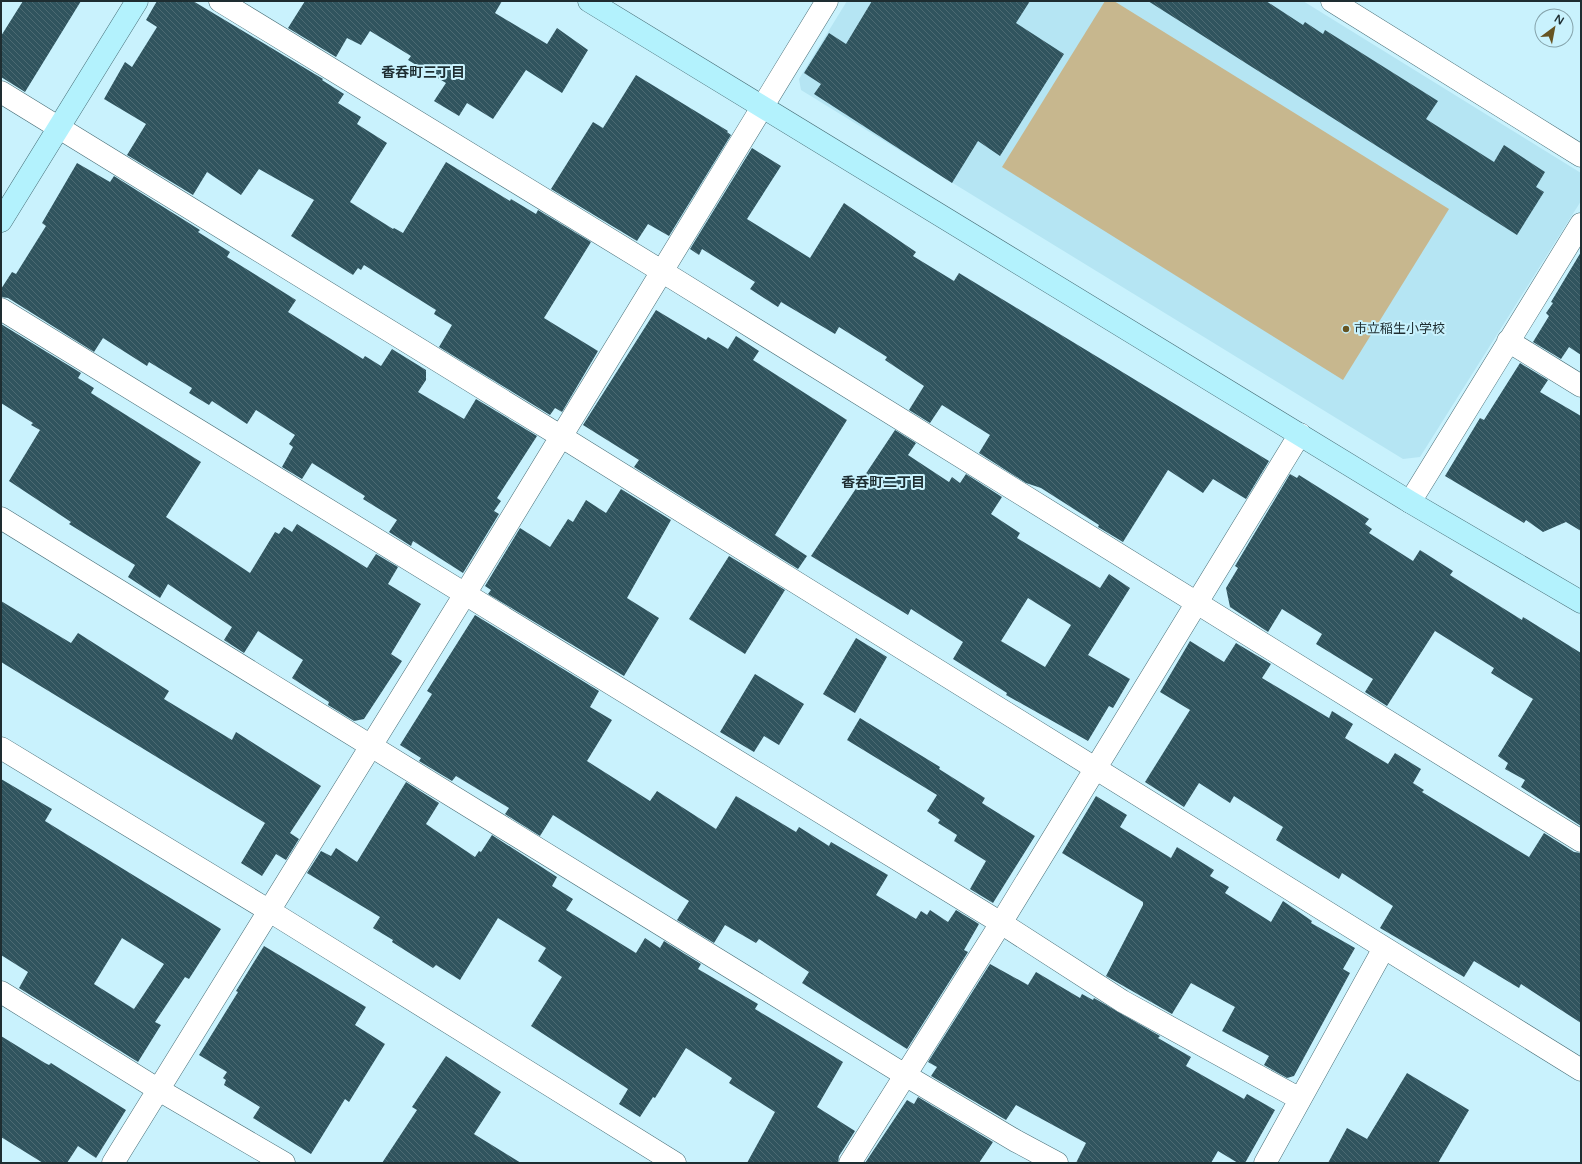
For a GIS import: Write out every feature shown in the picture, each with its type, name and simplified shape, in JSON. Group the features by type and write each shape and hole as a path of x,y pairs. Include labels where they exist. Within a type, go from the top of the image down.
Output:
{"street":[{"path":"1,221 136,1"},
{"path":"220,1 663,272 1581,841"},
{"path":"589,1 1410,502 1581,602"},
{"path":"113,1163 268,910 372,745 562,437 827,1"},
{"path":"1332,1 1581,156"},
{"path":"1,92 562,437 1581,1070"},
{"path":"1410,502 1581,224"},
{"path":"1,309 1001,924 1122,1001 1300,1099"},
{"path":"1508,341 1581,386"},
{"path":"850,1163 1001,924 1300,434"},
{"path":"1,518 372,745 905,1075 1016,1141 1057,1163"},
{"path":"1,748 268,910 675,1163"},
{"path":"1265,1163 1384,948"},
{"path":"1,992 159,1090 284,1163"}],"shaded area":[{"name":"市立稲生小学校","path":"847,1 1303,1 1581,173 1581,201 1420,457 1403,459 801,90 799,79"},
{"path":"1105,1 1114,1 1449,209 1343,380 1002,167"}],"building":[{"path":"23,1 81,1 25,92 1,77 1,36"},
{"path":"157,1 193,1 323,79 322,80 344,94 338,103 361,117 357,124 387,143 350,202 393,229 394,228 403,233 446,162 510,201 511,199 536,214 538,210 591,242 544,318 598,351 562,412 555,408 550,415 439,347 452,325 434,314 436,310 364,265 361,270 358,268 353,275 291,236 314,200 259,169 241,195 207,172 193,195 127,155 146,124 104,99 125,62 132,67 157,27 146,20"},
{"path":"305,1 502,1 495,13 547,44 557,28 588,50 562,93 526,70 493,119 467,103 459,116 434,101 446,83 408,60 411,56 370,31 361,45 347,38 336,57 288,28"},
{"path":"872,1 1030,1 1016,23 1064,54 1000,156 978,141 952,183 814,94 821,84 804,73 829,33 846,44"},
{"path":"1148,1 1266,1 1303,25 1305,22 1323,34 1325,30 1438,101 1426,119 1494,162 1504,145 1545,172 1536,187 1544,192 1517,235"},
{"path":"636,75 728,131 727,132 731,135 669,236 648,224 637,241 551,189 593,122 603,128"},
{"path":"752,148 781,166 747,219 810,258 844,203 916,252 913,256 954,281 959,273 1269,461 1246,499 1213,479 1203,493 1168,470 1123,542 1098,527 1099,525 1041,488 1026,483 979,453 990,435 942,405 930,423 909,410 924,386 885,360 887,357 839,327 835,334 781,302 778,307 750,289 755,282 702,249 699,255 690,249"},
{"path":"77,163 110,182 114,176 200,230 198,232 230,252 227,257 296,300 288,312 363,359 365,356 381,366 392,349 426,370 426,380 418,392 464,419 476,399 537,436 497,498 501,501 494,511 499,514 463,573 413,541 411,546 389,532 397,520 363,499 365,496 312,463 302,479 282,467 293,447 289,444 295,435 256,410 247,424 212,401 209,405 189,393 192,388 149,362 147,366 103,338 94,352 8,298 1,297 1,289 12,272 16,274 46,226 42,223"},
{"path":"1581,252 1581,355 1569,347 1561,359 1533,342 1549,316 1546,313 1553,303 1551,302"},
{"path":"656,310 706,340 708,337 728,349 736,336 759,351 753,360 847,420 775,535 807,556 798,569 634,467 639,460 583,425"},
{"path":"1,324 81,373 78,378 94,388 91,393 201,462 166,517 250,573 275,532 279,534 284,527 292,532 297,524 367,568 376,554 398,567 388,584 421,604 391,654 402,661 364,719 354,721 328,705 329,702 292,678 303,660 258,631 244,653 224,640 232,627 168,584 160,598 128,577 135,565 69,524 71,522 9,481 40,430 31,425 33,423 1,403"},
{"path":"1520,363 1548,380 1540,392 1581,416 1581,531 1566,522 1543,532 1526,520 1524,523 1445,476 1480,418 1484,420"},
{"path":"895,430 916,443 908,455 949,482 952,477 960,483 966,474 1002,497 991,514 1020,533 1017,538 1100,588 1109,574 1130,588 1088,655 1130,679 1113,708 1109,706 1088,741 1006,695 1007,693 953,659 963,642 911,609 908,615 811,556","holes":["1028,598 1071,625 1045,667 1001,641"]},
{"path":"1290,474 1297,478 1299,475 1369,519 1365,524 1372,529 1369,533 1413,561 1420,550 1453,571 1450,575 1522,620 1523,617 1581,653 1581,826 1521,787 1525,780 1505,769 1508,763 1498,756 1533,699 1491,673 1494,668 1435,631 1387,706 1365,692 1373,679 1316,644 1322,634 1282,609 1268,632 1230,607 1226,588 1238,568 1235,566"},
{"path":"621,489 671,520 627,598 659,618 624,676 488,594 491,590 485,586 520,528 550,547 568,519 573,522 586,500 606,513"},
{"path":"729,556 785,590 745,654 689,619"},
{"path":"1,601 71,643 78,633 169,691 164,699 232,740 236,732 321,786 290,833 299,839 286,860 276,854 262,876 241,863 265,823 1,662"},
{"path":"475,615 599,691 590,707 612,720 587,761 650,801 657,791 716,829 736,796 796,832 799,827 829,846 831,842 888,875 876,895 916,919 921,911 927,915 930,910 948,922 956,910 979,924 964,950 968,952 907,1049 802,983 809,972 759,939 756,943 725,925 714,943 677,920 689,901 553,815 540,836 505,814 509,808 456,776 452,781 419,761 421,758 400,745 432,694 427,691"},
{"path":"856,638 887,657 855,713 823,694"},
{"path":"1190,641 1224,662 1236,643 1271,664 1262,678 1329,718 1332,711 1353,724 1345,738 1388,764 1395,753 1421,769 1413,783 1424,790 1422,792 1529,857 1544,833 1574,852 1581,853 1581,1023 1521,984 1519,988 1474,961 1464,977 1380,928 1393,906 1342,873 1339,879 1276,840 1283,827 1234,796 1230,803 1199,783 1184,807 1145,782 1190,710 1160,692"},
{"path":"755,674 804,704 779,745 764,736 754,752 720,732"},
{"path":"860,718 940,767 939,769 985,798 982,803 1035,836 993,903 970,889 986,861 954,841 957,835 938,823 940,820 927,811 937,795 847,740"},
{"path":"1,779 52,809 45,821 221,929 189,979 185,977 155,1022 161,1025 138,1062 19,988 28,972 1,955","holes":["122,938 164,964 134,1009 94,984"]},
{"path":"406,782 439,803 426,824 475,857 479,851 481,852 492,835 557,877 552,886 573,899 566,910 636,953 645,938 660,948 664,941 701,964 698,969 758,1004 755,1009 843,1062 817,1107 855,1131 839,1156 838,1163 747,1163 775,1112 729,1083 732,1078 686,1048 655,1098 653,1097 640,1117 619,1104 628,1089 531,1026 562,977 538,961 546,948 498,918 460,980 436,965 433,968 392,942 393,940 373,928 380,917 307,873 321,851 331,856 336,848 357,862"},
{"path":"1096,796 1127,815 1120,827 1171,858 1177,847 1214,870 1210,876 1229,887 1225,893 1271,922 1283,901 1312,921 1311,923 1355,948 1343,969 1350,973 1294,1076 1287,1078 1264,1065 1269,1056 1222,1031 1235,1007 1191,983 1172,1014 1106,976 1143,905 1143,902 1062,853"},
{"path":"264,946 366,1007 355,1025 385,1044 349,1102 345,1099 311,1154 253,1118 260,1107 224,1085 226,1080 223,1078 227,1072 199,1055 238,992 236,991"},
{"path":"990,964 1028,985 1036,972 1080,998 1082,994 1093,1000 1094,998 1160,1036 1158,1038 1191,1057 1186,1066 1244,1099 1247,1094 1275,1110 1245,1163 1238,1163 1218,1151 1211,1163 1076,1163 1086,1143 1016,1105 1006,1120 931,1076 937,1067 928,1062"},
{"path":"1,1036 45,1063 49,1065 51,1063 126,1110 96,1158 78,1146 67,1163 43,1163 1,1137"},
{"path":"446,1056 501,1092 474,1134 521,1163 382,1163 417,1110 412,1107"},
{"path":"1407,1073 1469,1110 1438,1163 1328,1163 1347,1128 1367,1139"},
{"path":"918,1097 993,1142 979,1163 865,1163 907,1100 914,1104"}],"place":[{"name":"市立稲生小学校","path":"1346,329"}],"district":[{"name":"香呑町三丁目","path":"423,72"},
{"name":"香呑町二丁目","path":"883,482"}]}
